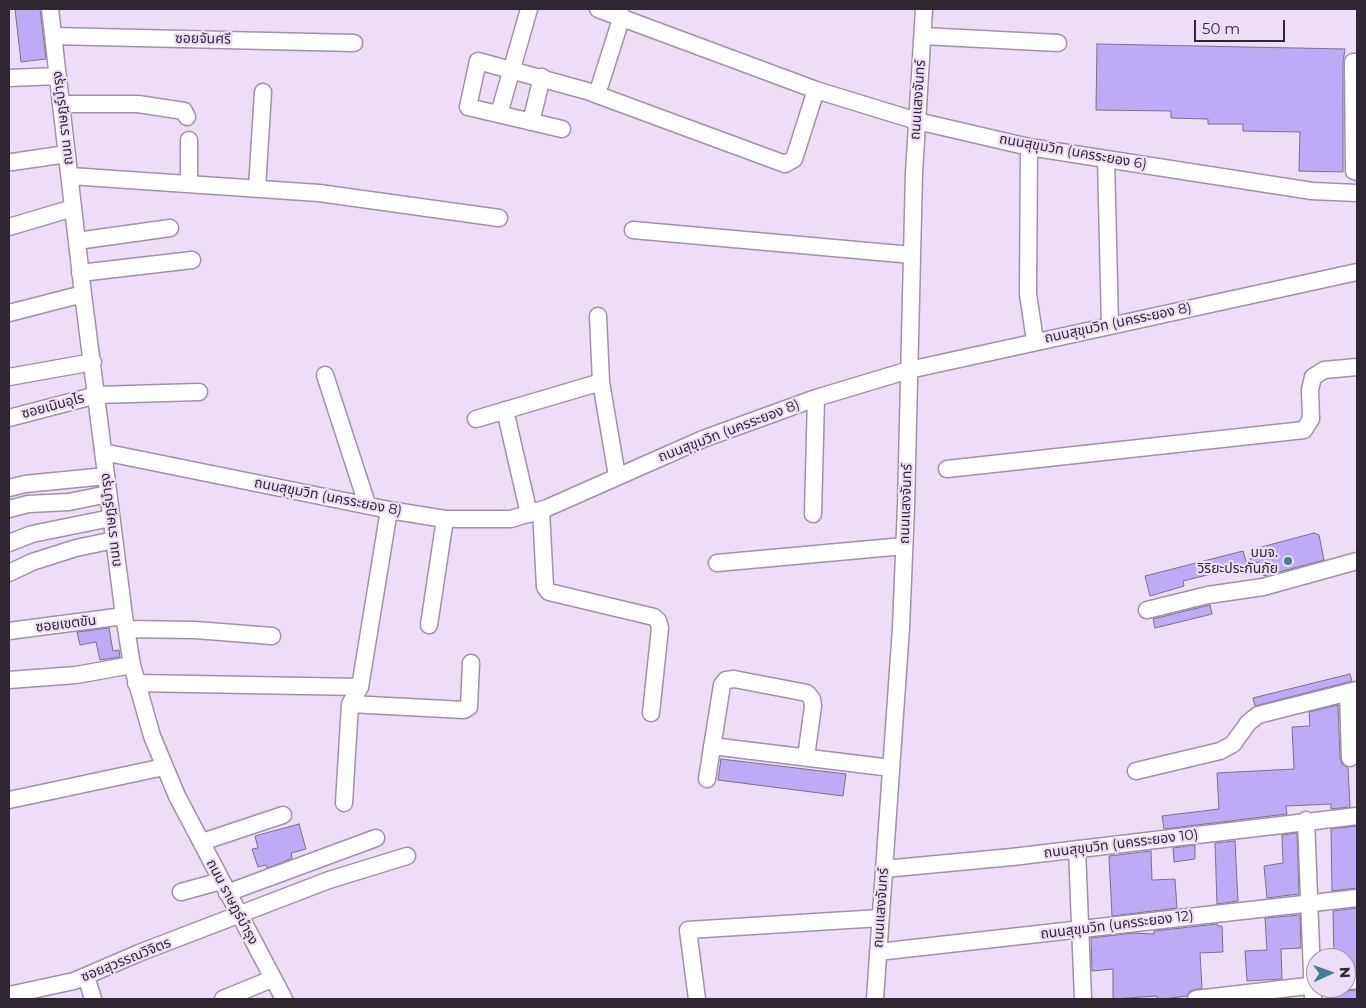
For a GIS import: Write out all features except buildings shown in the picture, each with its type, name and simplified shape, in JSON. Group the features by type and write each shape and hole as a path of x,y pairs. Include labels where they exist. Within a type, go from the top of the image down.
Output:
{"street":[{"name":"ถนน ราษฎร์บำรุง","path":"50,9 80,273 93,362 124,623 136,683 164,767 176,796 284,999"},
{"path":"499,114 529,9"},
{"name":"ถนนสุขุมวิท (นครระยอง 6)","path":"598,9 622,16 816,90 917,121 1030,147 1312,191 1357,193"},
{"name":"ถนนแสงจันทร์","path":"874,999 891,768 904,546 912,255 917,121 924,9"},
{"path":"600,85 622,16"},
{"name":"ซอยจันศรี","path":"53,36 354,43"},
{"path":"923,36 1058,44"},
{"path":"562,129 468,107 478,61 542,77 596,94 785,164 794,159 816,90"},
{"path":"1357,62 1353,62 1354,171 1357,172"},
{"path":"9,78 58,76"},
{"path":"531,122 542,77"},
{"path":"257,188 263,92"},
{"path":"62,104 138,104 184,111 187,117"},
{"path":"189,140 189,183"},
{"path":"1030,147 1028,294 1035,341"},
{"path":"12,162 67,154"},
{"path":"1106,159 1110,325"},
{"path":"70,176 189,183 319,194 500,218"},
{"path":"9,227 73,208"},
{"path":"77,241 170,228"},
{"path":"633,230 912,255"},
{"path":"80,273 192,260"},
{"name":"ถนนสุขุมวิท (นครระยอง 8)","path":"103,452 367,504 389,510 445,519 511,520 535,512 703,439 816,398 909,370 1357,272"},
{"path":"9,313 83,294"},
{"path":"598,316 601,382 617,476"},
{"path":"9,377 93,362"},
{"path":"947,470 1304,430 1311,419 1310,390 1313,377 1324,370 1357,367"},
{"path":"325,375 367,504"},
{"path":"476,419 601,382"},
{"name":"ซอยเนินอุไร","path":"9,418 97,395 199,392"},
{"path":"813,514 816,398"},
{"path":"505,410 535,512 545,587 549,592 654,617 658,621 660,628 651,713"},
{"path":"9,488 34,482 106,476"},
{"path":"9,509 28,504 69,502 108,494"},
{"path":"344,803 350,704 360,687 389,510"},
{"path":"9,543 32,534 111,518"},
{"path":"430,625 445,519"},
{"path":"9,573 32,562 76,548 114,540"},
{"path":"717,563 904,546"},
{"path":"1148,610 1208,594 1263,587 1357,560"},
{"name":"ซอยเขตขัน","path":"9,631 124,623 272,636"},
{"path":"350,704 464,710 469,707 471,663"},
{"path":"9,680 76,675 132,665"},
{"path":"708,779 722,685 726,680 734,679 807,693 812,699 813,706 806,757"},
{"path":"136,683 360,687"},
{"path":"1136,771 1220,752 1233,744 1248,723 1258,715 1353,691 1350,758"},
{"path":"712,746 891,768"},
{"path":"9,800 164,767"},
{"path":"202,842 284,815"},
{"name":"ถนนสุขุมวิท (นครระยอง 10)","path":"884,869 1077,849 1306,820 1357,816"},
{"path":"1306,820 1312,948"},
{"path":"181,892 224,887 376,838"},
{"path":"1077,849 1083,999"},
{"name":"ซอยสุวรรณวิจิตร","path":"9,995 74,981 139,953 240,916 336,877 407,856"},
{"name":"ถนนสุขุมวิท (นครระยอง 12)","path":"878,952 1357,898"},
{"path":"697,999 688,930 880,918"},
{"path":"86,976 93,999"},
{"path":"223,999 272,979"},
{"path":"1196,999 1306,991"}],"place":[{"name":"บมจ. วิริยะประกันภัย","path":"1288,561"}]}
